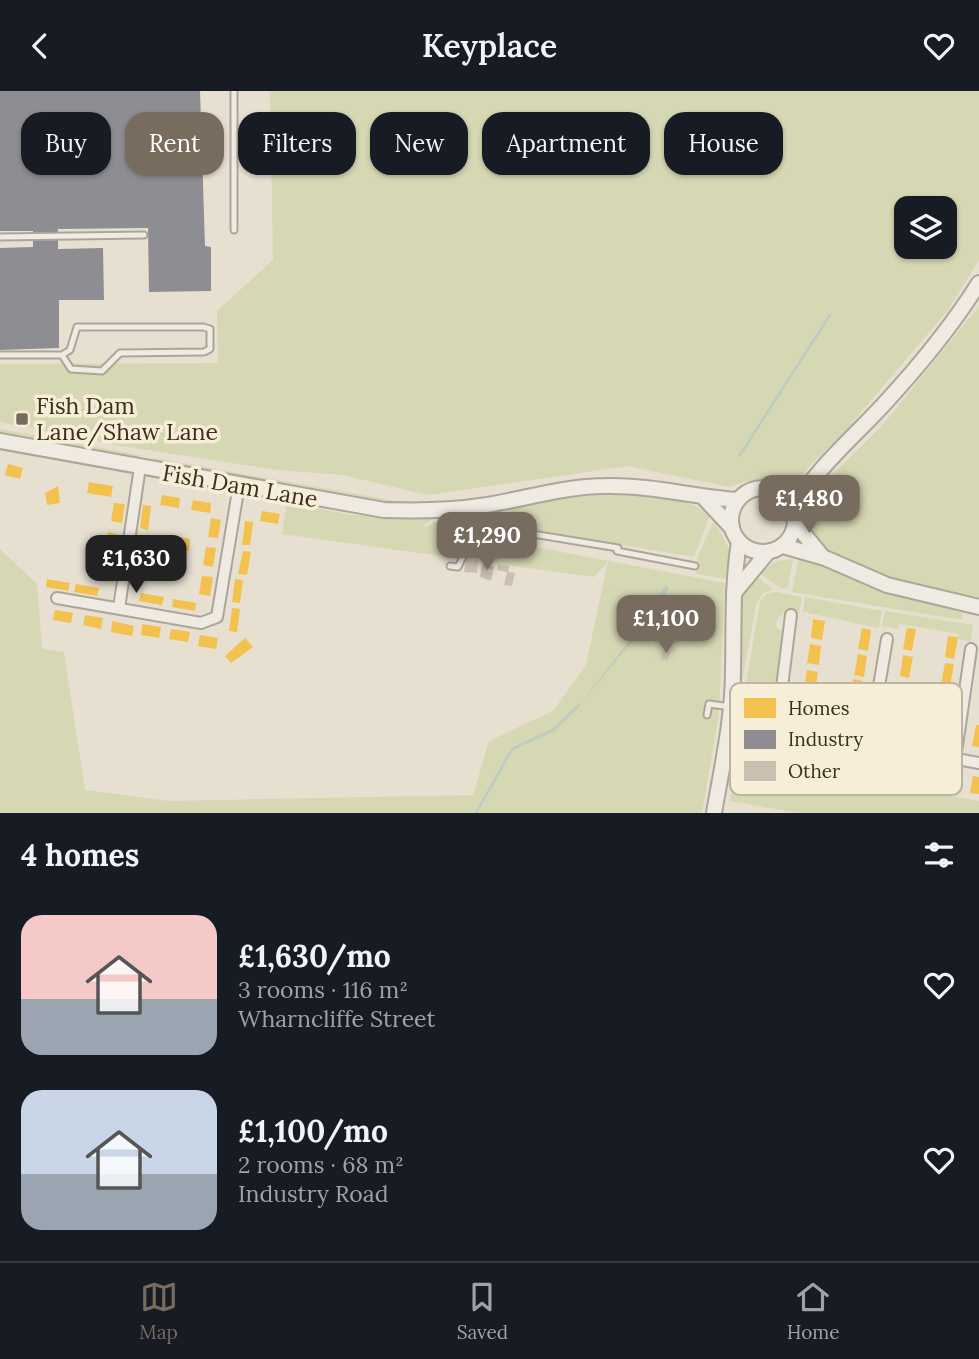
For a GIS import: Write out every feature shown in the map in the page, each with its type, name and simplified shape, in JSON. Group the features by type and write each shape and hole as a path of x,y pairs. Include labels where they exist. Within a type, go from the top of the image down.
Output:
{"street":[{"path":"783,546 811,479 913,371 979,283"},
{"name":"Fish Dam Lane","path":"0,441 384,510 483,512 528,495 606,486 669,490 705,499 738,500"},
{"path":"119,608 140,467"},
{"path":"732,528 732,513 738,500 751,491 774,490 811,479"},
{"path":"57,598 201,623 217,617 239,485"},
{"path":"774,490 786,498 794,516 825,558"},
{"path":"705,499 732,528 739,542 752,551 768,552 783,546 825,558 887,585 979,607"},
{"path":"731,683 733,594 739,542"},
{"path":"733,594 768,552"},
{"path":"782,683 788,621"},
{"path":"880,683 887,639"},
{"path":"962,711 971,649"},
{"path":"714,813 730,718"}],"lane":[{"path":"234,91 234,230"},
{"path":"0,237 144,235"},
{"path":"0,355 62,355 70,350 77,327 210,329 210,349 204,352 120,353 102,371 71,369 62,355"},
{"path":"450,566 458,567 483,512 502,529 618,548 617,551 695,566"},
{"path":"707,715 709,704 730,712"}],"green space":[{"path":"270,91 979,91 979,260 948,310 847,429 802,474 793,478 747,481 729,487 628,466 428,495 342,475 278,470 121,446 0,422 0,364 218,363 217,311 273,260 271,175 356,175 356,112 270,112"},
{"path":"979,306 979,597 897,579 837,556 812,534 805,508 813,493 881,427"},
{"path":"0,429 139,455 138,460 0,433"},
{"path":"154,458 424,506 374,502 153,462"},
{"path":"619,495 679,501 710,515 694,557 507,525 498,517 507,511 537,502"},
{"path":"287,503 353,515 435,517 423,526 426,527 438,520 471,517 475,521 472,535 725,583 719,714 702,813 0,813 0,549 37,584 42,649 64,652 85,790 169,801 473,795 489,741 553,711 586,665 608,561 594,577 282,534"},
{"path":"714,520 730,551 726,579 696,574 697,558"},
{"path":"799,555 887,592 963,613 962,620 792,592"},
{"path":"793,559 788,587 782,589 759,573 777,561"},
{"path":"754,575 773,589 762,594 756,606 740,683 740,608 743,595"},
{"path":"776,592 802,597 799,614 786,610 777,619 776,627 782,631 783,638 777,683 746,683 760,602 766,594"},
{"path":"805,597 882,611 879,628 803,612"},
{"path":"885,611 973,625 971,641 958,639 959,634 899,624 898,629 882,626"},
{"path":"731,795 946,795 979,801 979,813 798,813 730,801"}],"shaded area":[{"path":"666,585 669,588 653,615 648,616 635,638 577,708 634,635"}],"building: Homes":[{"path":"8,464 23,468 20,479 5,475"},
{"path":"89,482 113,486 111,497 87,493"},
{"path":"58,486 60,503 47,505 45,493"},
{"path":"162,495 180,498 179,508 160,505"},
{"path":"193,500 211,503 210,513 191,510"},
{"path":"114,503 125,504 122,523 111,521"},
{"path":"143,505 151,506 148,530 140,528"},
{"path":"262,511 280,514 278,524 260,521"},
{"path":"211,518 221,520 218,538 208,537"},
{"path":"245,521 253,522 250,545 242,545"},
{"path":"108,532 118,534 115,552 105,551"},
{"path":"143,535 151,536 148,559 140,558"},
{"path":"179,537 190,539 189,551 178,549"},
{"path":"206,547 216,548 213,567 203,565"},
{"path":"243,551 251,552 247,575 238,574"},
{"path":"105,562 115,563 113,582 102,580"},
{"path":"136,564 144,565 140,588 132,587"},
{"path":"202,576 213,577 210,596 199,594"},
{"path":"47,579 70,583 68,591 46,587"},
{"path":"235,579 243,580 240,603 232,602"},
{"path":"76,584 99,588 97,596 74,592"},
{"path":"141,593 164,597 162,605 139,601"},
{"path":"173,599 196,603 195,611 172,607"},
{"path":"232,608 240,609 237,632 229,631"},
{"path":"55,610 73,613 71,623 53,620"},
{"path":"85,615 103,618 101,629 83,625"},
{"path":"813,619 825,621 822,640 811,638"},
{"path":"112,621 134,626 132,636 111,632"},
{"path":"142,624 161,627 159,638 141,635"},
{"path":"862,628 871,630 868,651 858,649"},
{"path":"907,628 916,629 912,651 903,649"},
{"path":"171,629 190,632 188,642 169,639"},
{"path":"200,635 218,638 216,649 198,646"},
{"path":"948,636 958,637 954,659 945,657"},
{"path":"245,638 253,647 231,663 225,656"},
{"path":"810,644 821,646 819,665 807,663"},
{"path":"858,654 867,656 864,677 854,675"},
{"path":"903,655 913,657 909,678 900,676"},
{"path":"945,663 954,664 951,683 941,683"},
{"path":"807,670 818,672 816,683 805,683"},
{"path":"853,679 863,681 863,683 852,683"},
{"path":"976,725 979,725 979,747 972,746"},
{"path":"973,776 979,777 979,794 970,793"}],"building: Industry":[{"path":"0,91 200,91 201,112 125,112 125,175 203,175 205,246 211,247 211,291 149,292 148,228 58,229 58,249 103,248 104,300 59,300 59,348 0,350 0,248 33,247 33,231 0,231"}],"building: Other":[{"path":"466,559 478,560 477,573 464,572"},
{"path":"482,564 494,566 493,571 485,569 493,572 491,581 480,577"},
{"path":"498,564 509,566 508,572 515,573 512,586 504,585 507,572 497,570"},
{"path":"664,649 671,651 667,661 661,659"}],"waterway":[{"path":"740,455 830,315"},
{"path":"476,813 512,749 553,730 579,705"}],"place":[{"name":"Fish Dam Lane/Shaw Lane","path":"22,419"}]}
